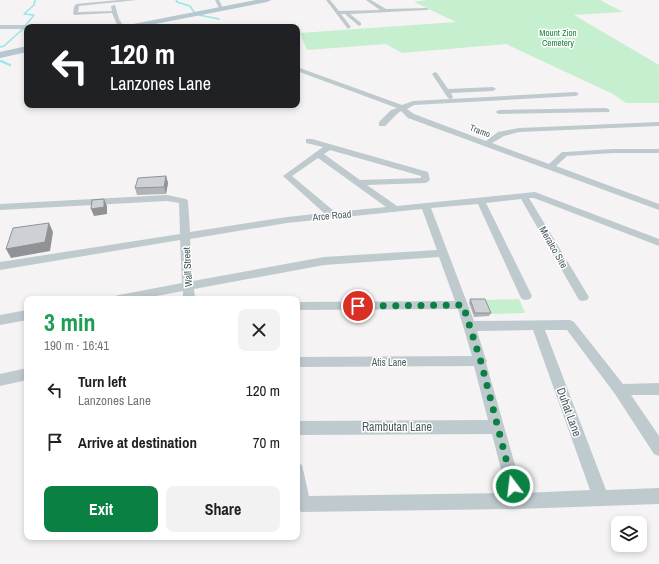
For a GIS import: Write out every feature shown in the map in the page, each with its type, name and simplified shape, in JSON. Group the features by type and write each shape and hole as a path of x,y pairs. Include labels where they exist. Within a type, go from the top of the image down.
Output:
{"main road":[{"path":"144,24 267,0"},
{"path":"0,55 24,50"}],"street":[{"path":"113,12 75,14 76,7 78,5 135,0"},
{"path":"217,0 222,9"},
{"path":"328,0 348,27"},
{"path":"368,0 385,11"},
{"path":"113,2 113,12 119,24"},
{"path":"337,13 427,9"},
{"path":"346,12 358,24"},
{"path":"0,27 24,27"},
{"name":"Tramo","path":"300,71 401,107 411,116 659,207"},
{"path":"435,74 452,101"},
{"path":"446,91 493,89"},
{"path":"382,124 401,107 417,102 576,94"},
{"path":"572,104 580,111"},
{"path":"505,105 510,112"},
{"path":"486,144 504,133 519,130 535,120 580,111 606,110"},
{"path":"498,112 510,112 535,120 659,124"},
{"path":"309,141 329,148 425,174 426,180 359,183"},
{"path":"329,148 287,176 332,215"},
{"path":"550,168 565,154 613,151 659,151"},
{"path":"318,154 396,210"},
{"name":"Arce Road","path":"0,266 287,220 535,195 659,243"},
{"name":"Meralco Site","path":"524,196 583,297"},
{"name":"Wall Street","path":"0,207 167,198 183,201 189,296"},
{"path":"480,201 526,296"},
{"path":"426,207 470,326 481,362 517,501"},
{"path":"136,296 290,266 324,261 444,253"},
{"path":"300,306 462,303"},
{"path":"0,320 24,316"},
{"name":"Duhat Lane","path":"537,325 601,498"},
{"path":"470,326 570,325 620,390 659,449"},
{"name":"Atis Lane","path":"300,362 481,362"},
{"path":"0,380 24,375"},
{"path":"620,390 659,389"},
{"name":"Rambutan Lane","path":"300,428 497,427"},
{"path":"300,490 302,504 517,501 659,496"}],"green space":[{"name":"Mount Zion Cemetery","path":"426,0 600,0 623,12 574,15 659,65 659,103 626,103 613,94 506,44 402,53 386,44 307,50 300,33 456,22 414,2"},
{"path":"519,299 525,313 490,314 484,300"}],"building":[{"path":"166,176 164,187 135,188 138,178"},
{"path":"104,199 104,207 91,209 92,200"},
{"path":"49,223 45,242 6,249 13,228"},
{"path":"470,299 485,299 491,313 475,313"}],"waterway":[{"path":"27,24 34,15 24,14 34,5 35,0"},
{"path":"176,0 177,2 190,6 194,12"},
{"path":"199,15 219,19"},
{"path":"0,47 4,46 24,28"},
{"path":"1,61 10,65"}],"route":[{"path":"358,306 463,305 481,362 513,486"}]}
